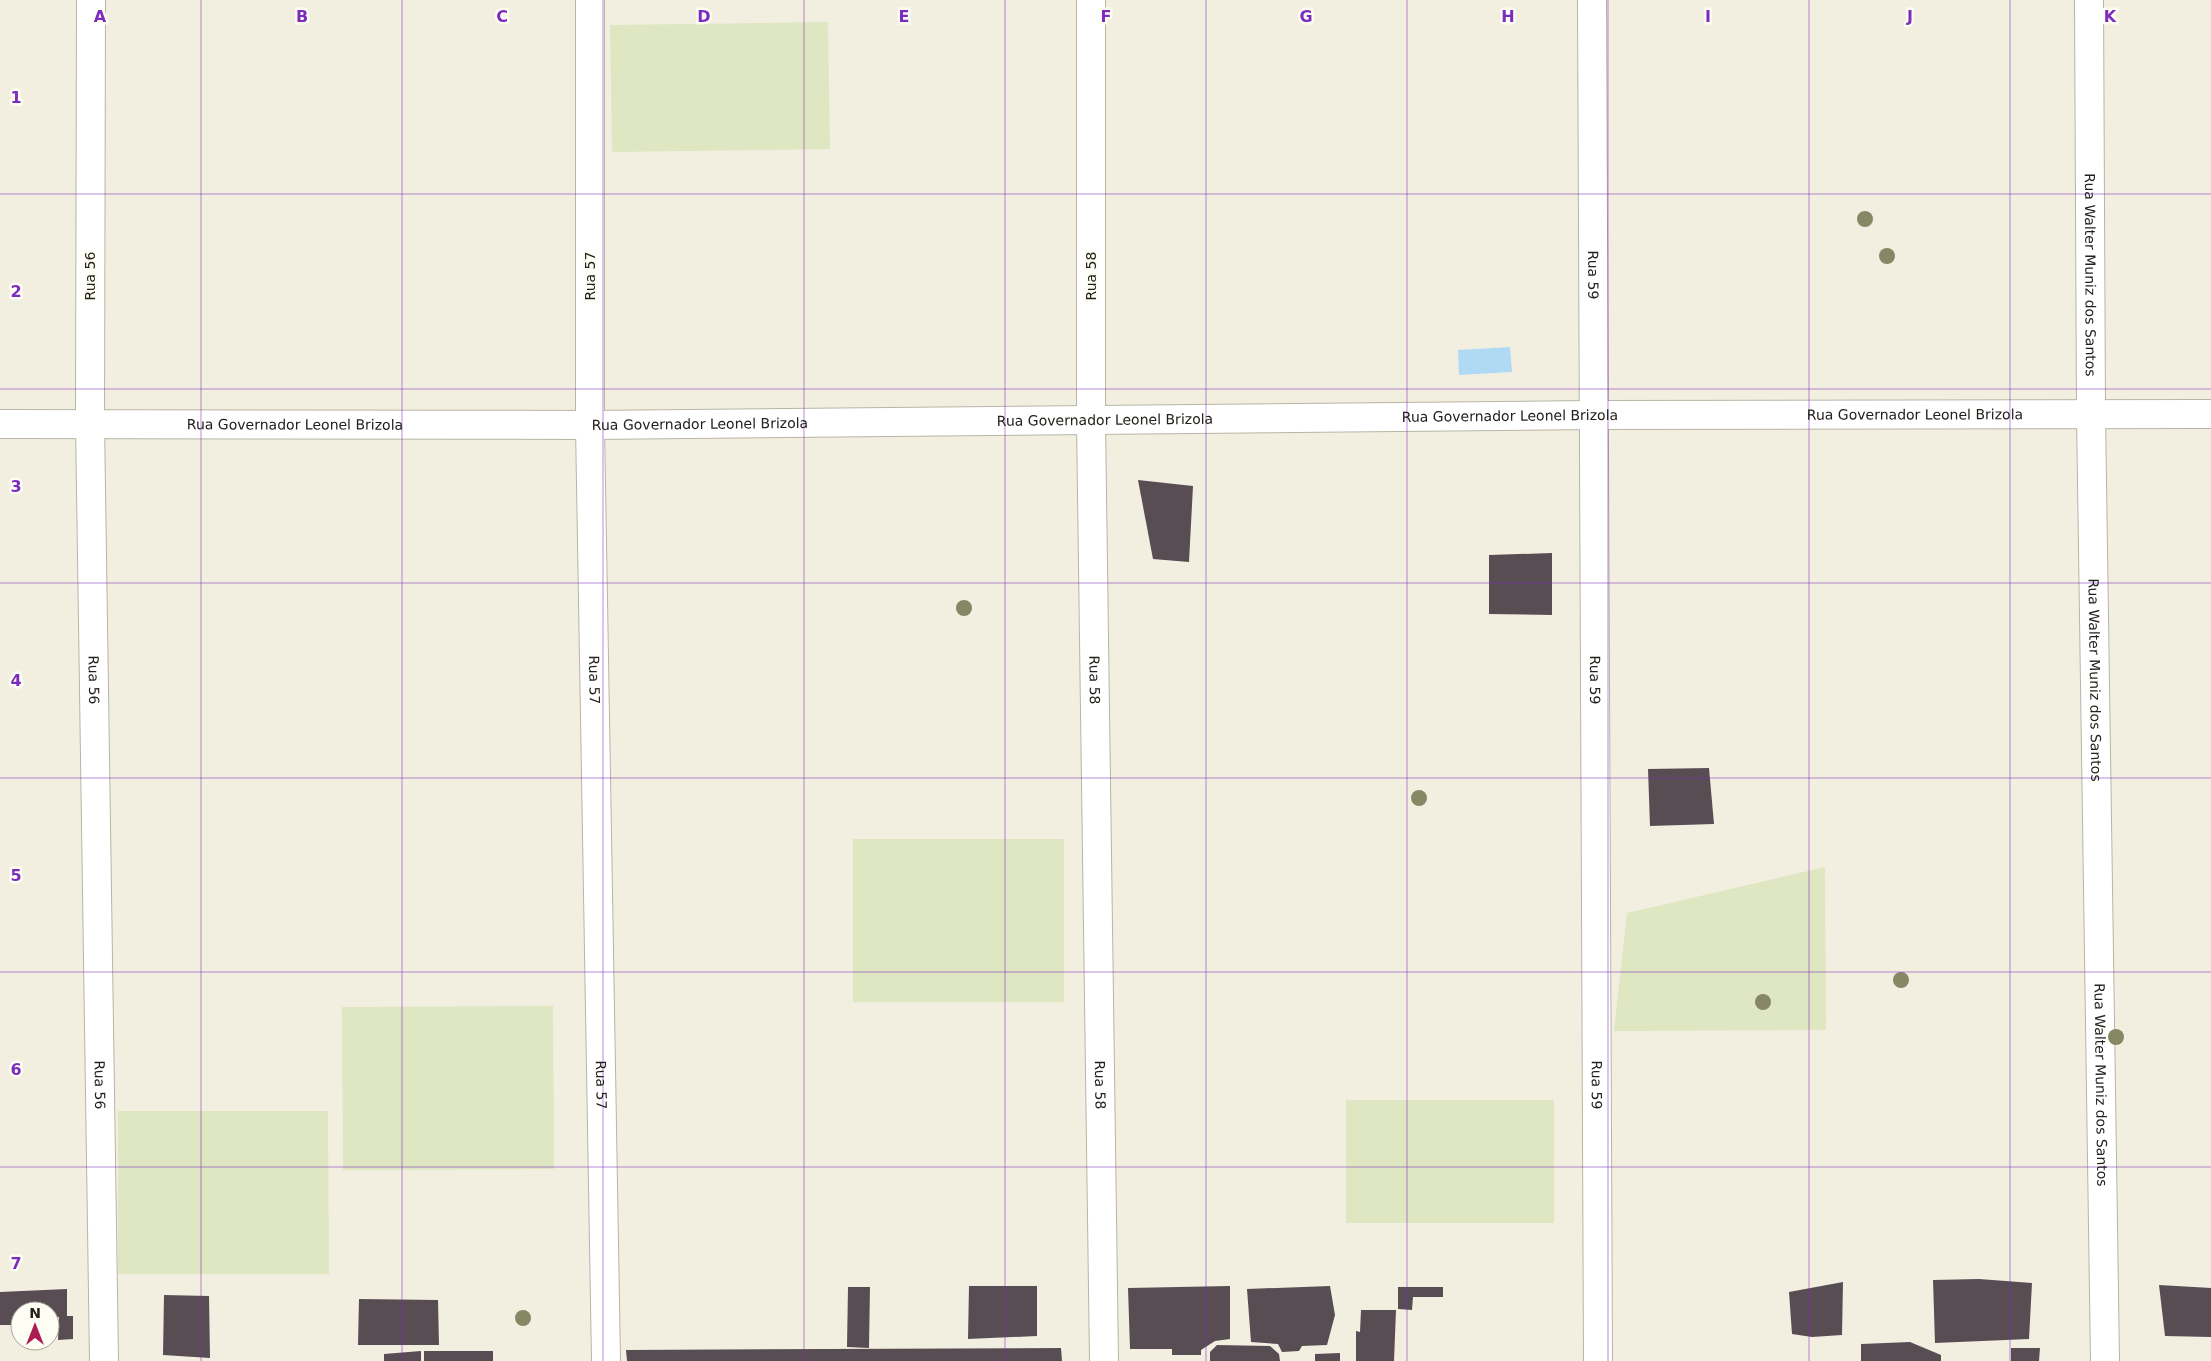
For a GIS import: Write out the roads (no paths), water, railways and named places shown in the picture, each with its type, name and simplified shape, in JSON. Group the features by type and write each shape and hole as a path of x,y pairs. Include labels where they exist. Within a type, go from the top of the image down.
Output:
{"street":[{"name":"Rua 56","path":"90,0 90,422 104,1361"},
{"name":"Rua 57","path":"590,0 590,425 606,1361"},
{"name":"Rua 58","path":"1091,0 1091,421 1104,1361"},
{"name":"Rua 59","path":"1592,0 1592,415 1598,1361"},
{"name":"Rua Walter Muniz dos Santos","path":"2089,0 2091,414 2104,1361"},
{"name":"Rua Governador Leonel Brizola","path":"0,424 90,422 590,425 1592,415 2211,414"}],"water":[{"path":"1510,347 1512,372 1459,375 1458,350"}]}
